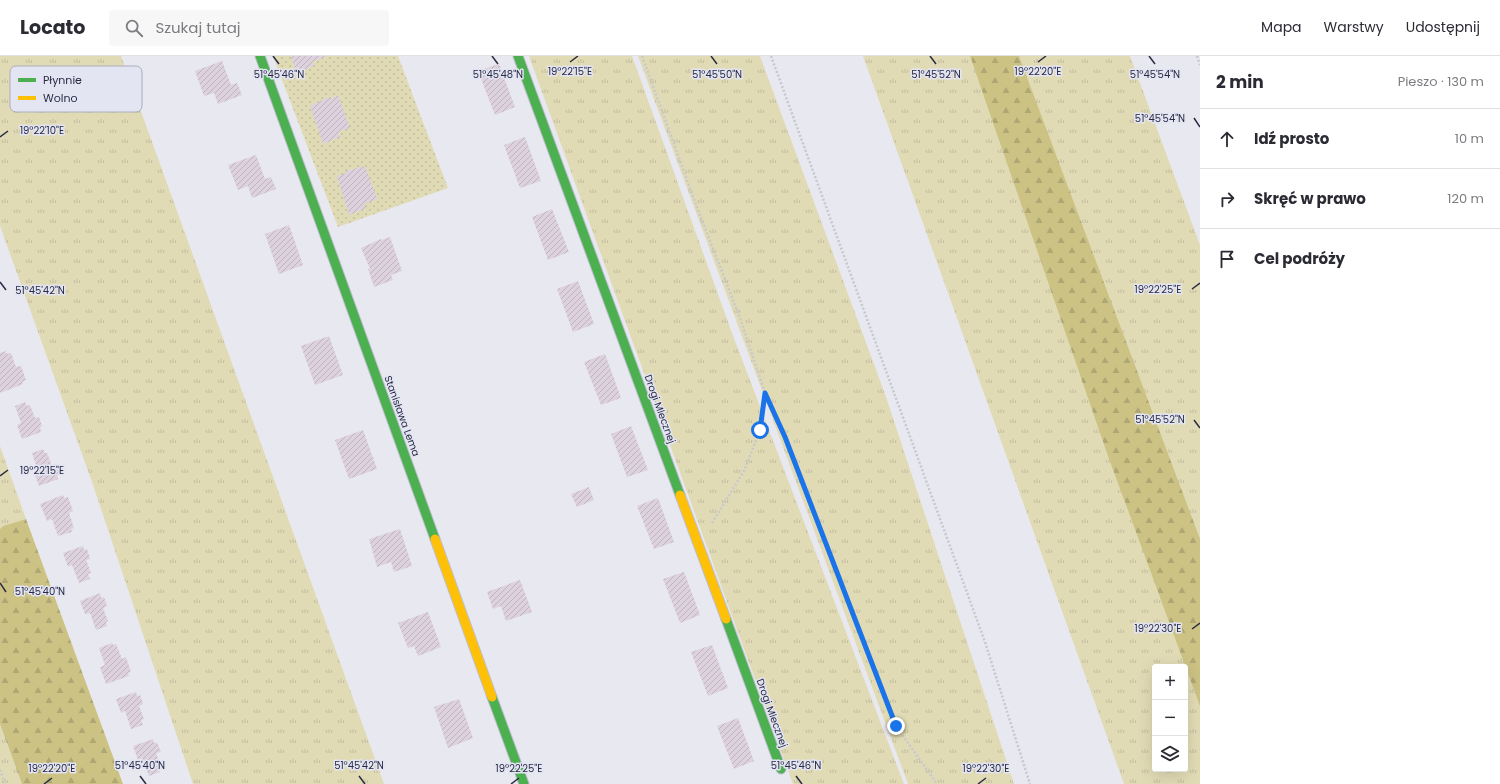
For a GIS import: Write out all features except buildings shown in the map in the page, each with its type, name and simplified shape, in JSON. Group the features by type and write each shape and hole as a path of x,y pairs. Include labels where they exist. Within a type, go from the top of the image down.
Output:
{"street":[{"name":"Stanisława Lema","path":"260,56 524,784"},
{"name":"Drogi Mlecznej","path":"518,56 781,769"}],"path":[{"path":"642,56 698,210 740,318 765,393 785,437 896,726 939,784"},
{"path":"771,56 985,642 1030,784"},
{"path":"1197,56 1200,65"},
{"path":"698,545 744,471 760,430 765,393"},
{"path":"0,770 5,784"}],"green space":[{"path":"0,56 121,56 125,66 10,66 10,112 141,112 384,784 193,784 92,482 0,226"},
{"path":"273,56 398,56 448,188 338,227"},
{"path":"529,56 632,56 732,333 904,784 793,784"},
{"path":"638,56 760,56 885,394 1014,784 908,784"},
{"path":"863,56 1130,56 1200,245 1200,784 1124,784"},
{"path":"970,56 1019,56 1200,539 1200,706 1188,673 1188,664 1185,664 1108,456"},
{"path":"0,446 26,519 3,526 0,529"},
{"path":"26,519 123,784 22,784 0,724 0,529 3,526"},
{"path":"0,724 22,784 0,784"}],"traffic: fast":[{"path":"260,56 435,539"},
{"path":"518,56 680,495"},
{"path":"726,619 781,769"},
{"path":"492,697 524,784"}],"traffic: slow":[{"path":"680,495 726,619"},
{"path":"435,539 492,697"}],"route":[{"path":"760,430 765,393 785,437 896,726"}]}
